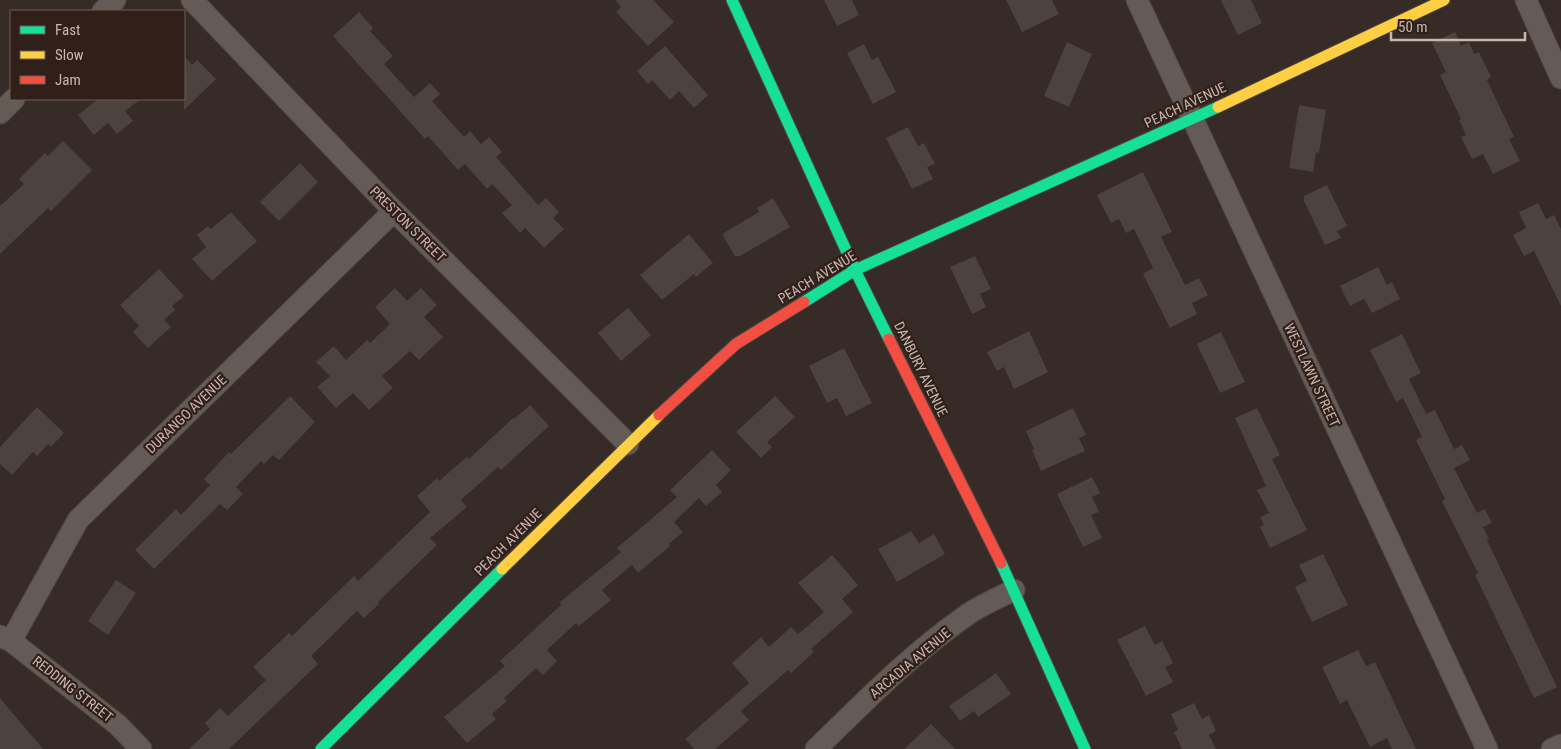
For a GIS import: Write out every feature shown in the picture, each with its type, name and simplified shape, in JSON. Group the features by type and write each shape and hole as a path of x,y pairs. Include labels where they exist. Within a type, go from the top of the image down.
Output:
{"street":[{"path":"104,10 115,0"},
{"name":"PRESTON STREET","path":"192,0 394,211 628,444"},
{"name":"DANBURY AVENUE","path":"732,0 855,270 1014,590 1085,749"},
{"name":"WESTLAWN STREET","path":"1137,0 1487,749"},
{"name":"PEACH AVENUE","path":"321,749 628,444 736,344 855,270 1193,119 1444,0"},
{"path":"1526,0 1561,78"},
{"path":"0,112 13,100"},
{"name":"DURANGO AVENUE","path":"6,638 78,520 394,211"},
{"name":"ARCADIA AVENUE","path":"816,749 890,676 931,643 968,614 1014,590"},
{"name":"REDDING STREET","path":"6,638 118,725 141,749"},
{"path":"1552,749 1561,745"}],"building":[{"path":"615,0 653,0 674,22 648,46 616,12 621,7"},
{"path":"824,0 852,0 859,15 837,26"},
{"path":"1006,0 1052,0 1059,14 1022,32"},
{"path":"1221,0 1251,0 1262,23 1238,35"},
{"path":"359,12 373,28 370,31 393,56 384,64 414,97 430,83 440,94 432,101 464,137 470,131 481,144 489,137 502,152 496,157 538,205 546,198 559,212 553,218 564,229 544,248 525,228 520,233 502,213 512,205 492,184 487,189 465,164 458,170 428,136 425,139 333,36"},
{"path":"1455,32 1461,46 1469,42 1474,54 1479,52 1491,77 1487,80 1514,137 1509,139 1520,161 1493,174 1483,154 1472,159 1461,137 1466,135 1459,120 1461,119 1440,75 1446,72 1432,43"},
{"path":"1067,42 1092,54 1069,107 1044,96"},
{"path":"864,44 872,60 878,57 896,92 873,104 847,53"},
{"path":"665,46 708,95 694,108 679,91 670,100 652,80 648,84 637,71"},
{"path":"185,57 192,65 197,60 216,79 184,110"},
{"path":"97,100 140,100 125,111 133,121 117,134 108,123 94,135 78,115"},
{"path":"1299,105 1326,110 1319,153 1316,152 1313,172 1289,168"},
{"path":"908,127 918,146 924,143 935,164 927,167 933,179 912,189 886,138"},
{"path":"63,141 92,170 51,211 48,208 0,254 0,206 24,184 19,179 45,153 48,156"},
{"path":"300,163 318,182 279,221 260,202"},
{"path":"1143,172 1172,232 1161,237 1185,285 1199,278 1208,295 1192,303 1197,314 1170,328 1143,274 1153,268 1134,229 1126,233 1119,219 1111,223 1097,195"},
{"path":"1327,185 1347,226 1337,231 1341,238 1325,245 1304,201 1304,196"},
{"path":"773,198 790,227 740,256 735,256 722,234 759,212 757,208"},
{"path":"1538,203 1546,219 1554,215 1561,229 1561,306 1534,251 1524,256 1513,235 1526,228 1519,212"},
{"path":"231,212 257,241 212,281 192,259 206,247 197,235 208,226 211,229"},
{"path":"689,234 713,263 696,277 694,274 662,300 640,275"},
{"path":"975,256 991,289 980,294 986,307 972,314 950,267"},
{"path":"1378,267 1387,285 1392,282 1400,299 1372,313 1364,299 1350,306 1340,286"},
{"path":"159,269 184,296 172,306 175,310 164,320 171,327 148,348 133,332 139,326 120,305"},
{"path":"395,288 407,301 421,288 437,305 424,317 443,337 419,360 410,351 382,376 393,388 369,410 353,393 336,408 317,387 330,376 316,362 334,346 346,360 367,340 370,343 390,324 375,307"},
{"path":"628,308 651,335 621,361 598,333"},
{"path":"1029,331 1048,372 1014,389 1004,367 997,371 987,352"},
{"path":"1221,332 1245,382 1220,393 1197,344"},
{"path":"1402,334 1421,373 1409,379 1426,414 1435,410 1454,449 1462,445 1470,460 1454,468 1477,513 1485,509 1492,523 1483,527 1489,539 1487,540 1557,687 1534,698 1475,575 1478,573 1442,501 1445,499 1416,440 1422,437 1403,398 1396,402 1370,350"},
{"path":"844,348 872,403 846,416 837,398 827,403 809,366"},
{"path":"290,396 315,422 279,460 273,455 264,464 261,461 236,487 243,494 227,510 220,504 154,569 135,550 176,509 181,515 210,485 204,479 229,452 231,454"},
{"path":"775,396 795,417 767,442 772,447 761,458 736,432"},
{"path":"530,405 549,426 501,470 498,467 461,500 467,507 430,538 437,545 378,602 379,604 364,618 357,611 311,656 318,664 229,749 189,749 210,729 205,723 220,708 228,716 266,680 253,667 289,633 292,636 354,576 358,581 430,512 417,496 437,478 439,481 467,457 469,459 513,418"},
{"path":"37,407 64,433 51,447 48,444 37,456 33,452 12,475 0,464 0,447"},
{"path":"1073,408 1086,435 1079,438 1085,451 1041,471 1026,431"},
{"path":"1257,408 1280,455 1272,459 1307,530 1270,548 1260,527 1264,525 1260,517 1269,513 1257,490 1266,486 1235,418"},
{"path":"712,450 731,470 716,485 722,492 706,506 699,498 674,522 683,532 669,544 670,546 638,573 632,565 602,590 611,600 579,626 576,623 547,650 557,661 543,675 536,668 504,698 507,701 492,714 496,719 467,743 444,717 505,666 500,661 561,605 560,602 621,552 617,548 677,497 670,490"},
{"path":"1092,477 1100,493 1092,497 1099,512 1091,515 1102,538 1083,547 1057,494"},
{"path":"911,531 919,543 934,534 945,554 897,582 878,549"},
{"path":"1323,554 1348,605 1312,622 1295,587 1307,581 1299,565"},
{"path":"832,555 858,585 842,599 853,612 811,649 814,652 791,673 788,670 741,711 749,720 715,749 694,749 685,739 749,683 732,663 761,637 769,647 791,627 798,634 824,612 798,583"},
{"path":"116,580 136,593 108,635 88,621"},
{"path":"1145,626 1155,645 1162,641 1173,663 1165,667 1173,682 1146,696 1117,640"},
{"path":"1358,650 1366,666 1375,662 1416,749 1392,749 1387,738 1370,747 1347,700 1340,704 1322,667"},
{"path":"996,673 1011,694 978,717 974,711 960,721 949,706"},
{"path":"0,698 43,749 0,749"},
{"path":"1194,703 1202,719 1209,715 1216,731 1209,735 1216,749 1182,749 1174,732 1178,730 1171,714"},
{"path":"931,724 955,749 904,749"}],"traffic: fast":[{"path":"732,0 855,270 889,339"},
{"path":"804,302 855,270 1218,107"},
{"path":"1001,563 1085,749"},
{"path":"321,749 502,569"}],"traffic: slow":[{"path":"1218,107 1444,0"},
{"path":"502,569 659,415"}],"traffic: jam":[{"path":"659,415 736,344 804,302"},
{"path":"889,339 1001,563"}]}
